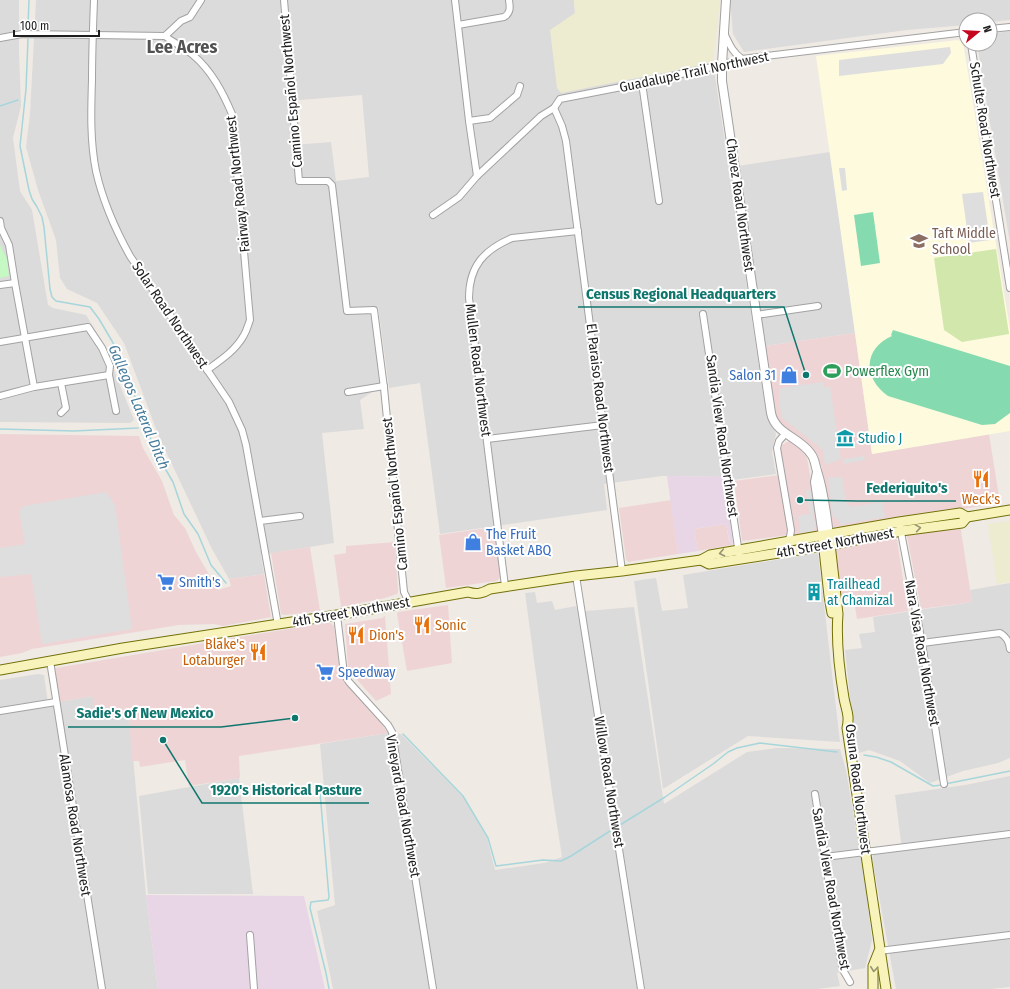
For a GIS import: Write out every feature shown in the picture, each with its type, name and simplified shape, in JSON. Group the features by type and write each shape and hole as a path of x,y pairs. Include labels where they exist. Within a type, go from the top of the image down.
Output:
{"main road":[{"name":"4th Street Northwest","path":"739,554 760,556 826,540 900,526 962,523 967,517 1010,510"},
{"name":"4th Street Northwest","path":"0,670 123,648 337,615 468,592 484,587 490,589 701,560 709,564 739,554 786,542 826,540"},
{"name":"Osuna Road Northwest","path":"826,540 829,596 837,627 844,699 841,708 843,720 847,728 879,936 879,951 883,966 886,989"},
{"name":"Osuna Road Northwest","path":"873,989 873,966 879,951"}],"street":[{"name":"Solar Road Northwest","path":"94,0 91,128 96,170 108,213 130,256 231,406 242,430 246,444 278,625"},
{"path":"0,38 22,34 165,36 181,21 190,17 201,0"},
{"name":"Camino Español Northwest","path":"284,0 299,181 328,181 332,185 347,311 374,310 384,386 404,592 409,602"},
{"path":"455,0 477,176"},
{"path":"458,25 504,17 508,15 510,11 509,0"},
{"name":"Chavez Road Northwest","path":"726,0 722,64 723,89 772,416 775,423 786,433"},
{"path":"998,28 1010,27"},
{"path":"724,33 732,50 742,59"},
{"name":"Guadalupe Trail Northwest","path":"433,215 458,197 477,176 541,116 554,108 560,99 642,83 742,59 958,33"},
{"name":"Fairway Road Northwest","path":"165,36 194,56 211,74 222,90 232,114 250,320 244,335 235,347 225,357 207,370"},
{"name":"Schulte Road Northwest","path":"972,52 1010,288"},
{"path":"642,83 659,201"},
{"path":"469,121 490,118 517,95 520,86"},
{"name":"El Paraiso Road Northwest","path":"554,108 562,126 566,142 622,571"},
{"path":"0,221 9,245 24,338 34,387"},
{"name":"Mullen Road Northwest","path":"505,586 469,298 469,284 478,263 486,253 512,238 578,231"},
{"path":"0,285 15,283"},
{"path":"756,315 818,306"},
{"name":"Sandia View Road Northwest","path":"703,314 739,554"},
{"path":"0,342 88,327 102,348 110,366 109,375 116,411"},
{"path":"0,396 34,387 109,375"},
{"path":"61,383 66,408 61,413"},
{"path":"348,392 384,386"},
{"path":"487,439 603,424"},
{"path":"786,542 790,537 790,525 777,452 779,441 786,433 813,456 821,481 826,540"},
{"path":"260,521 300,516"},
{"name":"Nara Visa Road Northwest","path":"900,526 922,643 944,784"},
{"name":"Willow Road Northwest","path":"576,576 641,989"},
{"name":"Vineyard Road Northwest","path":"337,615 344,674 349,682 388,725 392,732 433,989"},
{"path":"922,643 1000,633 1004,635 1009,642 1010,649"},
{"name":"Alamosa Road Northwest","path":"50,662 102,989"},
{"path":"0,711 56,702"},
{"name":"Sandia View Road Northwest","path":"815,794 841,962 843,970 850,982"},
{"path":"825,857 1010,834"},
{"path":"250,934 254,989"},
{"path":"879,951 1010,934"}],"shaded area":[{"path":"0,0 19,0 21,106 13,138 20,191 32,210 48,305 53,308 86,315 103,343 134,420 130,423 0,422"},
{"path":"36,0 574,0 575,13 561,92 713,63 765,406 776,434 772,452 776,474 733,480 723,477 662,476 604,484 607,510 440,534 420,383 389,388 378,306 372,318 381,386 360,400 364,429 322,433 334,543 261,555 264,574 229,579 212,549 159,437 124,343 97,303 67,289 60,278 56,240 38,190 26,147 30,114","holes":["362,95 369,177 336,181 331,142 293,145 288,101"]},
{"path":"574,0 720,0 713,63 561,93 557,88 550,30 575,13"},
{"path":"730,0 1010,0 1010,20 998,21 998,12 958,12 958,26 907,30 744,52 733,34"},
{"path":"1010,31 1010,243 978,52 998,52 998,33"},
{"name":"Taft Middle School","path":"958,40 958,52 965,52 1010,329 1010,431 872,454 816,56"},
{"path":"950,47 951,53 943,64 839,76 839,60"},
{"path":"830,152 855,333 765,346 738,166"},
{"path":"839,168 845,168 847,190 842,191"},
{"path":"983,192 990,240 969,243 962,194"},
{"path":"855,333 872,454 989,434 1000,503 835,530 832,529 822,481 822,467 818,456 812,447 780,424 775,415 765,346"},
{"path":"823,382 824,387 830,387 841,459 825,465 823,450 782,418 779,401 779,388"},
{"path":"0,434 139,436 143,448 162,481 174,515 185,528 196,552 218,590 231,586 229,579 264,574 271,617 223,626 214,624 179,625 32,649 22,653 0,657"},
{"path":"789,441 801,450 807,458 819,530 816,534 793,538 793,520 780,451 782,445"},
{"path":"864,456 865,460 843,464 843,459"},
{"path":"780,475 788,535 742,541 734,481"},
{"path":"667,476 724,477 733,543 730,544 726,524 694,529 698,551 678,554"},
{"path":"842,477 846,502 851,507 882,502 885,517 840,525 840,521 833,518 828,478"},
{"path":"810,488 815,523 814,531 800,533 798,516 810,514 806,491"},
{"path":"106,492 115,505 132,629 42,644 31,574 0,577 0,548 25,544 19,511 24,506"},
{"path":"671,500 678,554 628,562 626,559 619,508"},
{"path":"1010,521 1010,582 997,584 988,524"},
{"path":"726,524 729,541 731,544 733,543 732,545 698,551 694,529"},
{"path":"960,524 972,602 921,609 907,536 908,534"},
{"path":"494,527 501,575 499,579 496,581 446,588 439,535"},
{"path":"892,536 897,540 908,611 857,619 853,594 840,595 835,552 837,548"},
{"path":"395,542 397,594 341,607 334,555 346,553 346,546"},
{"path":"310,547 320,611 285,615 281,614 271,553"},
{"path":"818,553 840,742 748,736 663,789 634,581 656,578 662,611 688,608 683,575"},
{"path":"1010,583 1010,758 998,763 963,771 930,783 900,761 869,750 859,753 859,750 855,746 845,650 862,648 859,634 875,632 873,617 972,602 970,590"},
{"path":"535,592 537,603 552,601 555,610 576,606 578,612 634,607 664,804 747,752 777,748 840,749 846,770 865,882 872,940 865,968 837,973 840,986 818,989 333,989 317,911 335,905 320,744 388,733 401,734 463,797 487,838 495,870 544,863 562,857 525,593"},
{"path":"448,605 452,663 407,671 397,614 398,612"},
{"path":"385,616 391,694 376,701 351,673 348,667 345,624 382,618"},
{"path":"329,622 334,626 340,674 343,680 379,720 388,733 239,756 240,778 189,786 185,760 140,767 139,761 132,761 129,715 97,720 92,696 59,702 54,669 56,668"},
{"path":"38,674 44,675 48,704 92,696 129,715 146,895 158,989 0,989 0,680"},
{"path":"1010,776 1010,987 991,989 896,989 872,858 874,854 902,850 895,795 965,785"},
{"path":"239,778 253,894 148,894 139,796"},
{"path":"146,895 304,896 325,989 158,989"}],"green space":[{"path":"873,212 880,263 861,266 854,215"},
{"path":"0,245 7,259 9,276 0,278"},
{"path":"996,249 1009,334 962,342 944,330 934,258"},
{"path":"893,330 1010,366 1010,413 995,424 982,425 888,396 874,381 870,364 871,356 876,348 892,336"}],"waterway":[{"name":"Gallegos Lateral Ditch","path":"28,25 29,0"},
{"name":"Gallegos Lateral Ditch","path":"28,39 26,89 20,146 29,190 32,199 42,217 52,297 56,301 90,307 99,319 123,364 156,453 173,482 184,514 198,534 211,565 226,583"},
{"path":"0,106 18,100"},
{"path":"0,429 74,431 138,428"},
{"path":"403,734 463,796 488,838 496,866 543,860 561,861 610,831"},
{"path":"620,825 665,797 728,752 737,748 760,743 837,752"},
{"path":"864,755 891,762 933,786 942,785"},
{"path":"945,784 1010,771"},
{"path":"320,793 329,897 328,900 311,902 310,908 329,989"}],"place":[{"name":"Taft Middle School","path":"919,241"},
{"name":"Powerflex Gym","path":"832,371"},
{"name":"Salon 31","path":"789,375"},
{"name":"Census Regional Headquarters","path":"806,375"},
{"name":"Studio J","path":"845,438"},
{"name":"Weck's","path":"981,479"},
{"name":"Federiquito's","path":"800,500"},
{"name":"The Fruit Basket ABQ","path":"473,542"},
{"name":"Smith's","path":"166,582"},
{"name":"Trailhead at Chamizal","path":"814,592"},
{"name":"Sonic","path":"422,625"},
{"name":"Dion's","path":"356,635"},
{"name":"Blake's Lotaburger","path":"258,652"},
{"name":"Speedway","path":"325,672"},
{"name":"Sadie's of New Mexico","path":"295,718"},
{"name":"1920's Historical Pasture","path":"163,740"}],"district":[{"name":"Lee Acres","path":"182,47"}]}
